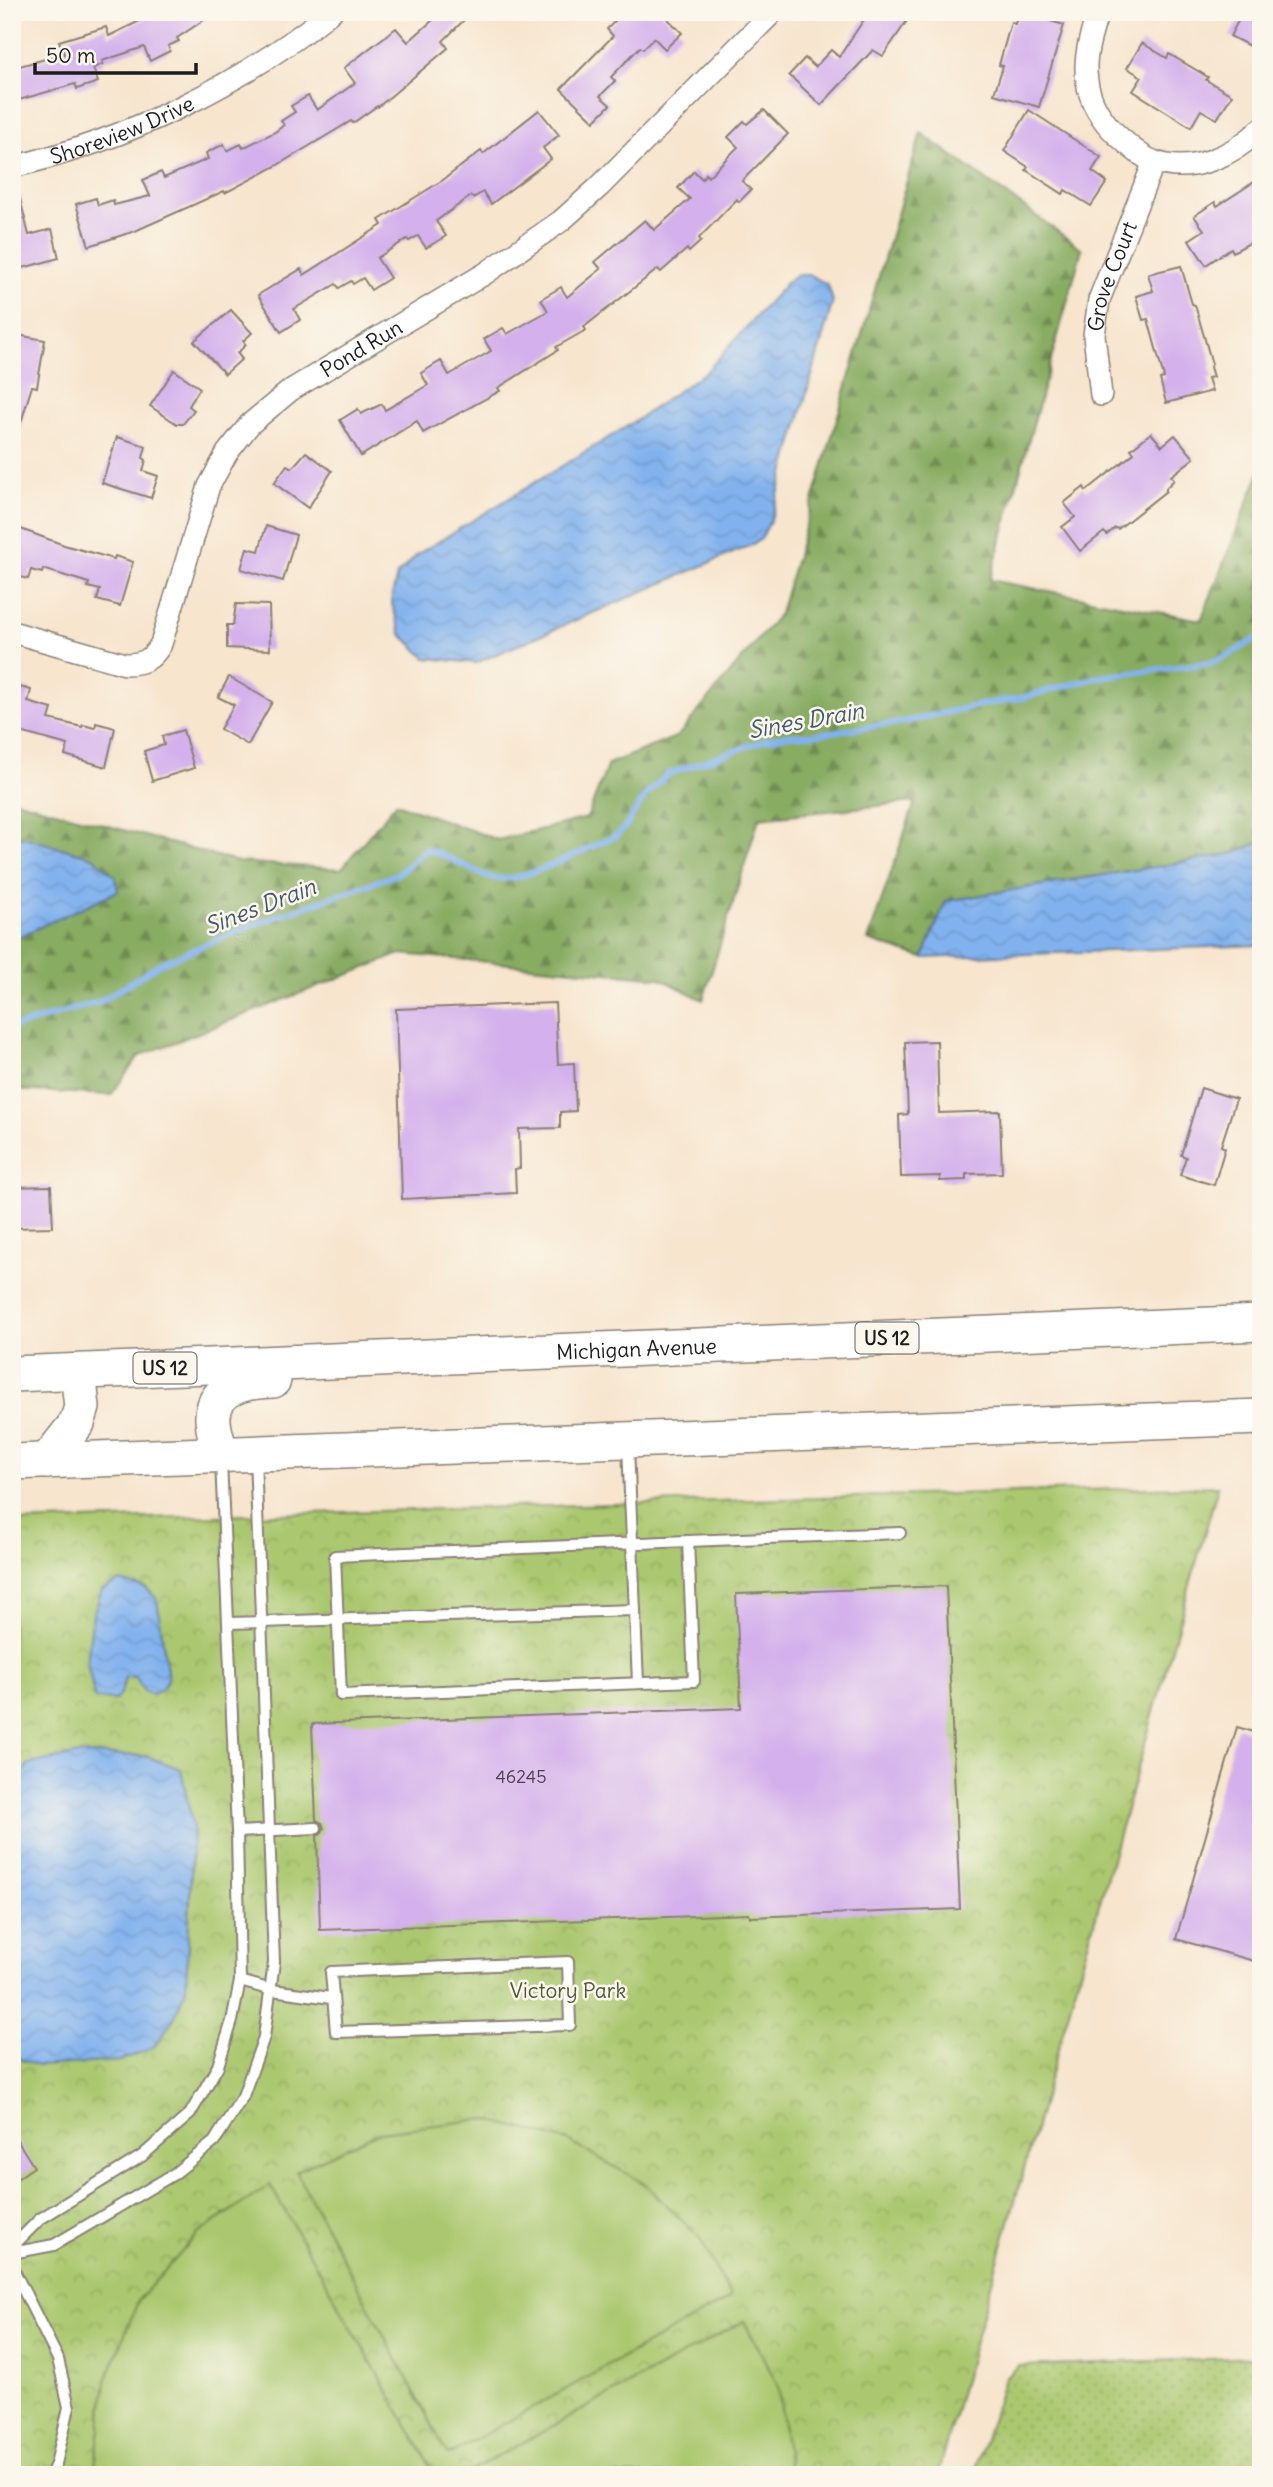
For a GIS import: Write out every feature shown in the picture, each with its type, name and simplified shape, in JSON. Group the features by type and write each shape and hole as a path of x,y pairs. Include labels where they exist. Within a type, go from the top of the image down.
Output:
{"main road":[{"name":"Michigan Avenue","path":"12,1374 1261,1324"},
{"path":"220,1454 213,1417 215,1404 228,1388 265,1380 474,1373 492,1354"},
{"path":"47,1461 77,1423 82,1407 78,1372"},
{"path":"12,1462 1261,1417"}],"street":[{"name":"Shoreview Drive","path":"12,167 110,137 190,102 259,63 331,12"},
{"path":"1098,12 1086,53 1085,67 1090,95 1098,113 1134,150 1154,162 1177,167 1204,163 1231,152 1261,129"},
{"name":"Pond Run","path":"12,632 125,664 139,664 149,660 161,644 209,486 227,453 250,424 291,390 486,272 561,221 599,187 766,14"},
{"name":"Grove Court","path":"1101,394 1094,335 1099,300 1154,162"}],"lane":[{"path":"627,1440 638,1683"},
{"path":"12,2253 54,2245 174,2174 214,2141 243,2096 264,2037 274,1962 254,1452"},
{"path":"12,2247 40,2218 142,2155 190,2113 218,2066 232,2021 240,1980 237,1832 220,1454"},
{"path":"688,1541 694,1681 341,1695 335,1556 688,1541 900,1533"},
{"path":"229,1623 635,1610"},
{"path":"237,1832 316,1828"},
{"path":"568,1962 570,2025 336,2032 331,1998 331,1972 568,1962"},
{"path":"240,1980 272,1990 331,1998"},
{"path":"12,2267 58,2359 69,2407 51,2475"}],"green space":[{"path":"921,133 1082,249 990,580 1201,620 1261,469 1261,842 1232,854 946,901 923,958 868,940 915,802 759,818 703,1000 660,978 401,954 139,1056 111,1095 12,1090 12,799 238,862 341,869 396,803 498,840 587,818 608,764 678,736 780,613"},
{"name":"Victory Park","path":"1218,1486 937,2475 12,2475 12,1522"},
{"path":"485,2119 568,2141 644,2183 699,2237 731,2297 448,2455 296,2171 380,2132"},
{"path":"270,2185 431,2467 416,2475 94,2475 106,2381 139,2299 199,2233"},
{"path":"744,2321 778,2386 790,2475 464,2475"},
{"path":"1261,2357 1261,2475 974,2475 1004,2379 1019,2366"}],"water":[{"path":"797,275 810,275 828,285 833,301 771,519 761,539 476,663 426,658 401,634 391,601 397,575 418,554 634,422 708,370 787,282"},
{"path":"12,834 93,857 115,876 118,891 12,940"},
{"path":"1261,842 1261,945 923,958 946,901 1232,854"},
{"path":"120,1581 146,1588 157,1599 168,1678 163,1688 151,1695 143,1690 136,1677 125,1677 122,1691 115,1700 95,1699 87,1662 93,1614 102,1590"},
{"path":"80,1754 146,1756 181,1769 193,1827 186,1989 174,2018 154,2047 120,2061 37,2066 12,2056 12,1785 29,1764"}],"building":[{"path":"158,12 216,12 177,38 179,41 168,46 170,51 150,61 144,47 102,61 103,64 93,68 98,82 77,89 75,84 12,102 12,68 64,54 59,41 106,27 109,36"},
{"path":"442,12 472,12 443,41 448,48 378,107 225,193 224,191 135,231 89,246 76,204 96,198 98,205 113,200 114,205 150,196 143,180 161,172 164,178 208,159 206,153 224,144 227,151 241,144 243,148 275,132 284,125 281,121 295,112 291,106 308,96 317,110 355,83 344,68 396,28 408,42"},
{"path":"624,12 661,12 682,33 665,49 654,38 643,49 640,47 611,77 615,81 600,96 610,105 594,121 561,89 613,36 607,29"},
{"path":"869,12 913,12 883,56 873,50 821,105 789,75 805,58 815,67 831,50 839,57"},
{"path":"1018,12 1049,12 1047,20 1064,25 1039,107 994,94 1003,66 999,65 1011,22 1015,24"},
{"path":"1243,12 1261,12 1261,52 1230,36"},
{"path":"1142,43 1167,58 1169,54 1232,95 1217,119 1201,110 1191,127 1133,91 1142,77 1127,68"},
{"path":"539,110 559,135 543,148 551,159 491,204 483,192 473,198 471,196 436,221 446,236 426,248 418,236 409,241 407,239 377,258 390,278 371,290 363,278 339,288 336,284 294,309 300,320 281,332 258,295 301,269 304,275 382,225 379,220 443,180 481,151 483,154"},
{"path":"764,110 788,134 742,181 751,190 739,202 737,199 689,252 687,249 661,272 658,269 584,327 586,330 556,347 558,350 498,388 500,391 423,433 417,421 361,456 340,420 358,409 361,414 382,404 385,410 428,385 421,373 441,361 449,375 491,351 484,339 503,328 507,334 548,311 541,299 561,287 567,297 601,269 595,262 645,220 654,230 690,199 678,188 694,171 702,179 706,174 708,177 738,147 728,137 744,121 747,124"},
{"path":"1029,110 1101,157 1092,171 1107,182 1091,206 1065,190 1063,194 1026,170 1028,167 1004,151"},
{"path":"1254,182 1261,192 1261,237 1233,252 1231,248 1206,265 1189,240 1204,230 1194,216 1215,202 1217,206"},
{"path":"12,195 19,195 29,235 52,229 59,258 12,271"},
{"path":"1181,266 1212,364 1210,367 1213,377 1208,378 1212,391 1166,403 1160,379 1164,378 1148,319 1143,320 1136,296 1153,291 1148,274"},
{"path":"231,310 252,333 243,341 246,345 237,353 242,359 225,374 194,341"},
{"path":"12,334 45,340 37,387 32,386 17,436 12,436"},
{"path":"174,370 200,388 189,406 194,410 183,424 177,424 150,406"},
{"path":"1151,433 1162,446 1175,435 1194,458 1171,476 1174,480 1166,491 1118,529 1115,528 1107,535 1104,532 1080,551 1062,527 1075,517 1064,503 1084,487 1086,491 1134,453 1131,449"},
{"path":"117,437 146,446 143,471 158,476 151,498 102,483"},
{"path":"306,452 332,471 308,508 274,483 287,465 292,468"},
{"path":"266,526 296,535 283,581 241,569 247,548 259,551"},
{"path":"18,528 64,545 133,562 120,606 97,600 100,590 88,587 89,583 43,569 42,573 31,570 28,579 12,575 12,548"},
{"path":"236,604 269,605 270,650 227,648 227,625 233,625"},
{"path":"229,677 272,702 248,745 220,729 234,705 218,697"},
{"path":"12,685 31,690 28,702 52,709 49,719 82,727 95,728 96,723 115,728 106,767 65,755 68,745 20,732 17,740 12,739"},
{"path":"183,730 194,768 152,781 144,751 164,745 162,736"},
{"path":"555,1003 558,1064 574,1063 576,1111 560,1112 560,1128 519,1129 520,1168 515,1169 516,1193 402,1199 396,1009"},
{"path":"937,1041 939,1113 1000,1111 1002,1173 966,1174 966,1180 940,1181 940,1176 901,1177 899,1115 908,1114 905,1042"},
{"path":"1201,1088 1236,1099 1221,1146 1225,1148 1214,1185 1180,1175 1186,1157 1181,1155"},
{"path":"51,1186 53,1227 12,1228 12,1187"},
{"path":"946,1586 960,1909 320,1930 317,1836 324,1828 322,1823 316,1820 312,1724 741,1708 736,1594"},
{"path":"1237,1727 1261,1734 1261,1963 1176,1939"},
{"path":"12,2132 34,2167 12,2182"}],"waterway":[{"name":"Sines Drain","path":"12,1028 101,1001 161,963 253,925 398,874 425,850 438,853 489,877 502,879 535,872 616,836 626,826 645,796 668,774 765,740 904,722 1021,698 1099,677 1210,663 1261,636"}]}
